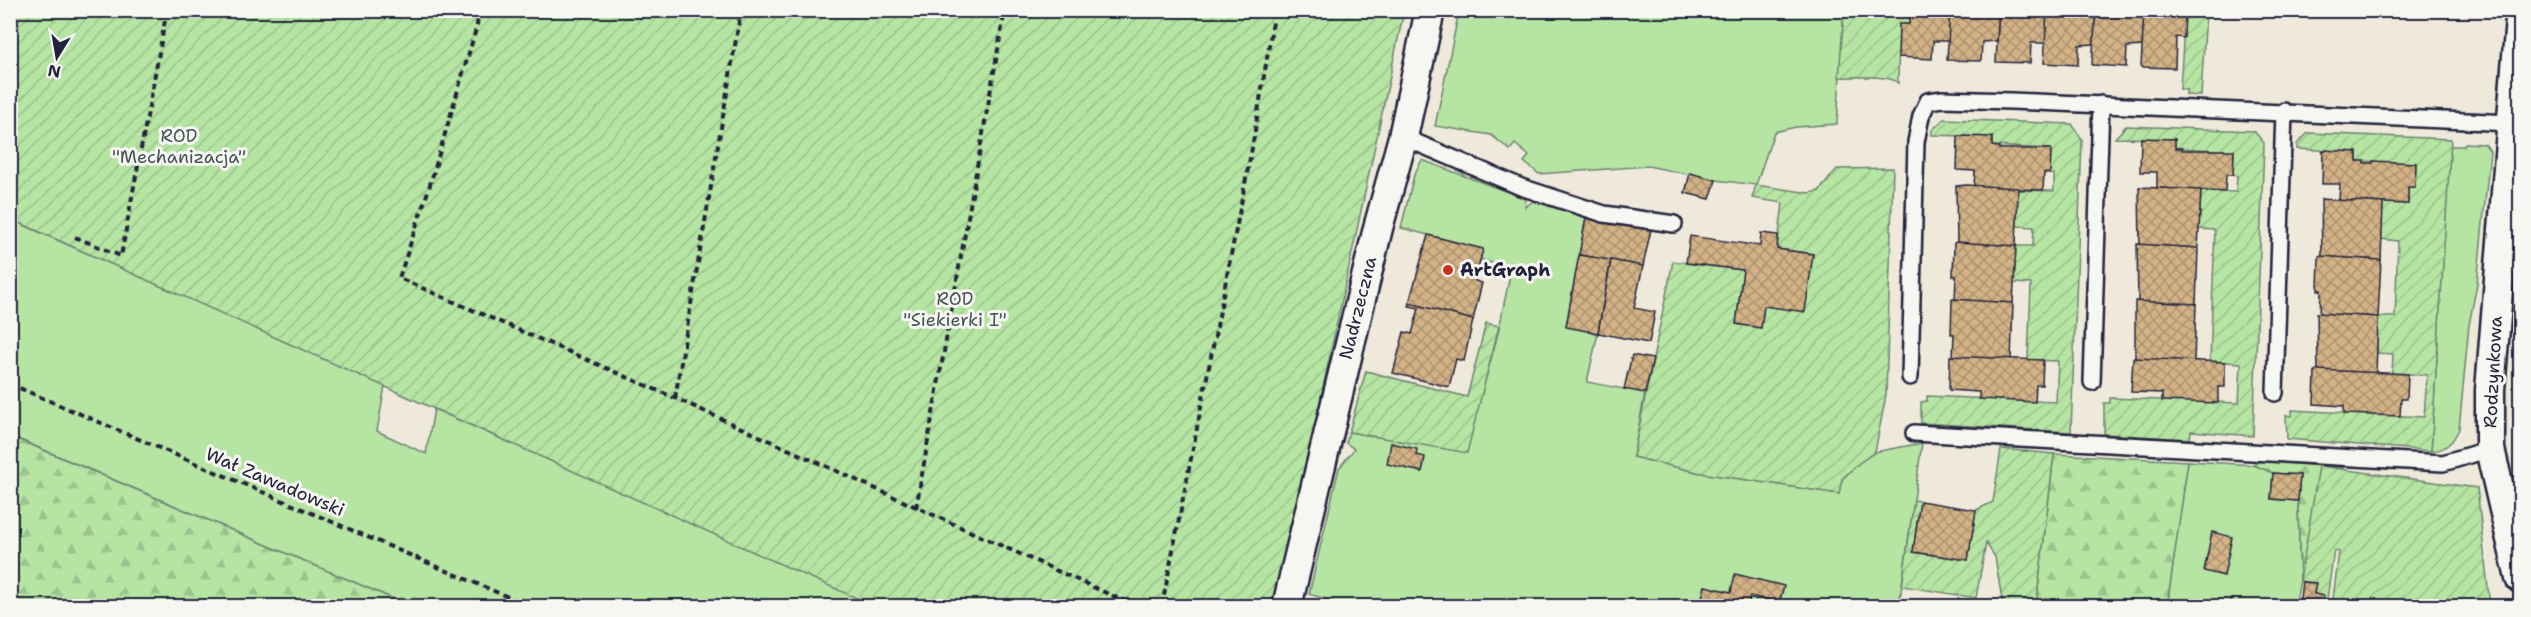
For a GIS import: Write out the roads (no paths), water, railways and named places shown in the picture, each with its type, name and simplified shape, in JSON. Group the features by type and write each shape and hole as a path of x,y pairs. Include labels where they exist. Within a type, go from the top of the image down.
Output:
{"street":[{"name":"Nadrzeczna","path":"1287,606 1378,228 1403,137 1430,10"},
{"name":"Rodzynkowa","path":"2520,19 2490,390 2490,449 2520,578"}],"lane":[{"path":"1910,377 1917,142 1922,116 1928,101 1943,99 2102,104 2512,123"},
{"path":"2092,382 2102,104"},
{"path":"2275,393 2284,111"},
{"path":"1403,137 1521,187 1604,214 1674,224"},
{"path":"1914,433 2443,463 2490,449"}],"place":[{"name":"ArtGraph","path":"1448,270"}],"park label":[{"name":"ROD \"Mechanizacja\"","path":"179,146"},
{"name":"ROD \"Siekierki I\"","path":"955,309"}]}
